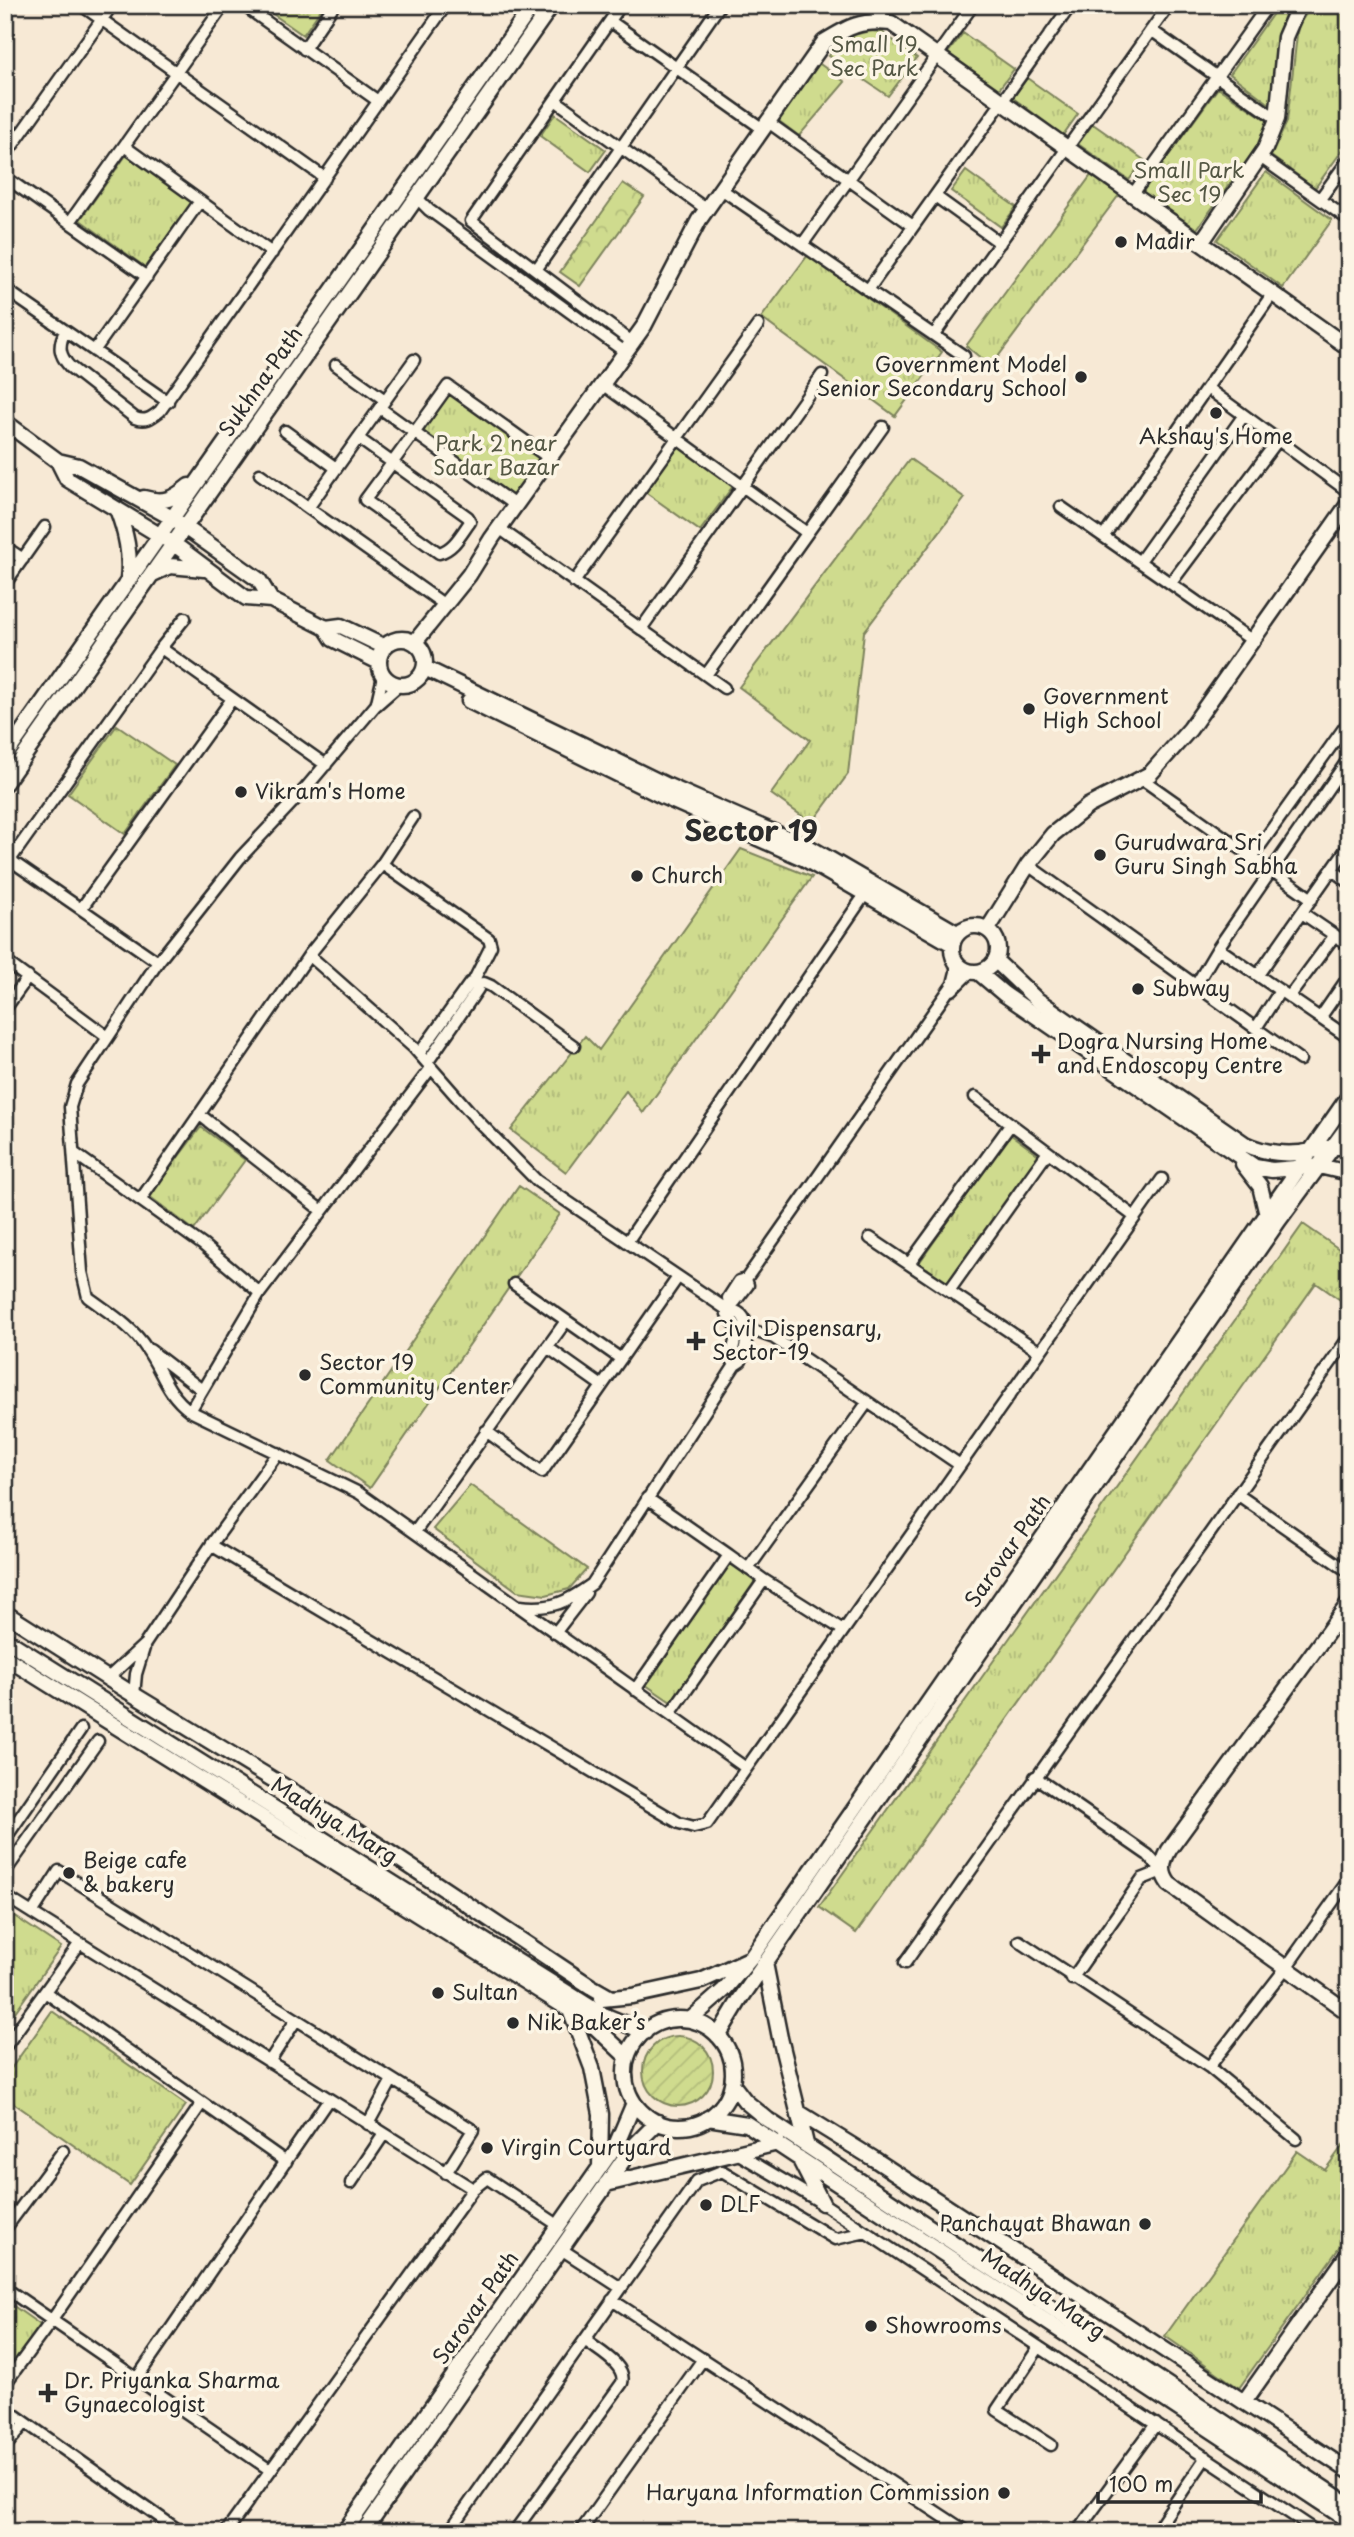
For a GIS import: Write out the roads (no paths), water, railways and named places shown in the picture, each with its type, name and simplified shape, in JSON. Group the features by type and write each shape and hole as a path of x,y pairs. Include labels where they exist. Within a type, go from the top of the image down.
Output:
{"main road":[{"name":"Sukhna Path","path":"5,756 533,5"},
{"name":"Sukhna Path","path":"5,783 552,5"},
{"path":"1201,243 1260,157 1277,119 1285,37 1299,5"},
{"path":"415,642 469,575 499,528 644,326 706,209 824,43 850,25 871,21 891,23 1349,348"},
{"path":"5,422 58,461 79,466 172,519 259,580 271,600"},
{"path":"58,461 67,479 174,544 246,598 271,600 327,628 341,626 384,647"},
{"path":"129,494 158,502 171,500 205,471"},
{"path":"214,486 201,528 220,552"},
{"path":"988,929 1028,865 1053,834 1088,806 1150,774 1190,729 1349,503"},
{"path":"117,509 130,553 128,582"},
{"path":"152,574 170,566 209,570"},
{"path":"327,628 333,639 381,669 389,682 407,685 424,671 425,657 415,642 398,639 384,647"},
{"path":"381,669 384,647"},
{"path":"424,671 478,706 662,796 869,889 955,939"},
{"path":"974,972 986,970 995,961 998,945 995,936 988,929 972,926 955,939 952,954 956,963 974,972 1004,994 1032,1004"},
{"path":"995,961 1032,1004 1201,1121 1262,1152 1308,1152 1342,1147"},
{"name":"Sarovar Path","path":"690,2020 724,1990 751,1958 1349,1096"},
{"path":"1201,1121 1235,1155 1260,1186 1268,1215"},
{"name":"Sarovar Path","path":"718,2036 765,1962 1279,1220 1319,1166 1342,1147 1349,1125"},
{"path":"1235,1155 1255,1167 1272,1170 1319,1166 1349,1173"},
{"path":"1349,1603 1169,1850 1163,1861 1162,1871 1169,1884 1349,2013"},
{"path":"5,1613 107,1679 359,1832 611,1998"},
{"name":"Madhya Marg","path":"5,1639 575,2005 627,2057"},
{"name":"Madhya Marg","path":"5,1657 575,2005 645,2032"},
{"path":"600,2167 601,2114 575,2005 701,1981 751,1958"},
{"path":"765,1962 798,2112 802,2150 822,2203"},
{"path":"690,2020 698,2022 718,2036 728,2051 732,2084 719,2108 708,2118 681,2126 658,2122 634,2103 625,2079 627,2057 638,2037 645,2032 665,2021 690,2020"},
{"name":"Madhya Marg","path":"732,2084 744,2101 802,2150 1349,2521"},
{"name":"Sarovar Path","path":"344,2532 617,2143 634,2103"},
{"path":"798,2112 1349,2471"},
{"name":"Madhya Marg","path":"708,2118 747,2124 778,2143 802,2150 881,2195 1349,2505"},
{"name":"Sarovar Path","path":"363,2532 631,2149 658,2122"},
{"path":"606,2184 778,2143"},
{"path":"881,2195 896,2175"},
{"path":"1244,2402 1348,2256"}],"street":[{"path":"81,5 325,178"},
{"path":"5,156 112,5"},
{"path":"70,222 224,5"},
{"path":"243,5 378,101"},
{"path":"304,49 334,5"},
{"path":"65,331 60,347 62,358 135,418 142,421 150,419 168,402 446,5"},
{"path":"621,5 471,221 536,270 629,347"},
{"path":"536,270 720,5"},
{"path":"802,244 973,5"},
{"path":"868,290 1071,5"},
{"path":"934,335 1169,5"},
{"path":"1133,194 1268,5"},
{"path":"868,6 891,23"},
{"path":"610,21 914,226"},
{"path":"1151,30 1277,119"},
{"path":"555,100 706,209"},
{"path":"124,146 272,253"},
{"path":"1260,157 1349,220"},
{"path":"1320,200 1349,159"},
{"path":"5,177 147,277"},
{"path":"721,189 964,356"},
{"path":"935,196 1000,243"},
{"path":"417,198 629,347"},
{"path":"94,351 200,201"},
{"path":"5,289 168,402"},
{"path":"1104,536 1273,293"},
{"path":"574,582 758,325"},
{"path":"308,508 414,360"},
{"path":"337,365 414,432 516,505"},
{"path":"641,629 822,375"},
{"path":"602,384 807,533"},
{"path":"358,438 393,463 468,517 470,522 457,541 446,551 439,553 365,500 393,463 448,386 549,458"},
{"path":"1207,388 1349,492"},
{"path":"1140,561 1244,415"},
{"path":"706,675 883,427"},
{"path":"285,431 336,468"},
{"path":"1171,583 1278,440"},
{"path":"260,474 445,605"},
{"path":"1061,507 1253,641"},
{"path":"5,584 45,527"},
{"path":"499,528 724,688"},
{"path":"5,547 23,559"},
{"path":"158,962 81,909 8,864 185,618"},
{"path":"161,648 326,765"},
{"path":"375,706 381,669"},
{"path":"399,685 375,706 326,765 240,858 158,962 77,1084 70,1107 82,1272 88,1297 128,1327 146,1348 176,1400 190,1410 359,1493 746,1768"},
{"path":"81,909 232,698"},
{"path":"1252,857 1348,722"},
{"path":"1196,985 1349,758"},
{"path":"1143,779 1312,898"},
{"path":"141,1199 309,955 382,864 413,817"},
{"path":"1258,975 1349,845"},
{"path":"382,864 489,939 491,946 475,983 419,1054"},
{"path":"1028,865 1300,1060"},
{"path":"1332,870 1349,882"},
{"path":"627,1242 869,889"},
{"path":"1302,913 1349,945"},
{"path":"1256,1028 1335,935"},
{"path":"1219,948 1349,1038"},
{"path":"309,955 419,1054 477,1120 537,1181 678,1277 734,1310 745,1320 741,1361 735,1365 592,1584 555,1633"},
{"path":"5,961 108,1037"},
{"path":"727,1306 735,1302 748,1285 746,1279 953,984 956,963"},
{"path":"942,1000 974,972"},
{"path":"1320,1018 1349,976"},
{"path":"5,1009 28,977"},
{"path":"475,983 491,986 574,1046"},
{"path":"190,1410 260,1293 429,1065 478,989 475,983"},
{"path":"975,1097 1135,1217"},
{"path":"199,1114 322,1211"},
{"path":"909,1264 1012,1124"},
{"path":"949,1291 1048,1152"},
{"path":"74,1153 203,1245 260,1293"},
{"path":"211,1545 679,1822 694,1827 707,1824 1162,1179"},
{"path":"870,1238 1040,1352"},
{"path":"486,1431 542,1472 678,1277"},
{"path":"513,1284 621,1359"},
{"path":"415,1532 566,1321"},
{"path":"743,1329 774,1338 960,1465"},
{"path":"905,1963 1349,1337"},
{"path":"547,1347 602,1386"},
{"path":"146,1348 202,1390"},
{"path":"748,1569 867,1403"},
{"path":"107,1679 145,1644 211,1545 278,1453"},
{"path":"1237,1494 1349,1572"},
{"path":"647,1498 764,1580 843,1630"},
{"path":"635,1690 729,1555"},
{"path":"670,1714 764,1580"},
{"path":"516,1605 539,1608 556,1605 571,1599 592,1584"},
{"path":"134,1695 136,1674 145,1644"},
{"path":"5,1839 80,1729"},
{"path":"5,1872 98,1741"},
{"path":"1035,1777 1148,1855 1162,1871 1142,1879 1072,1979"},
{"path":"32,1913 59,1871 473,2130 446,2173"},
{"path":"1209,2067 1286,1969 1349,1879"},
{"path":"5,1896 473,2189"},
{"path":"1019,1941 1072,1979 1209,2067 1296,2139"},
{"path":"5,2047 80,1943"},
{"path":"45,1992 286,2162"},
{"path":"269,2063 296,2020"},
{"path":"368,2124 392,2080"},
{"path":"137,2378 328,2100"},
{"path":"5,2384 202,2103"},
{"path":"351,2183 384,2134"},
{"path":"5,2229 63,2151"},
{"path":"737,2153 822,2203 1318,2532"},
{"path":"449,2532 697,2180 722,2171 835,2239 866,2232"},
{"path":"226,2532 473,2189 487,2178 552,2221"},
{"path":"561,2249 621,2288"},
{"path":"5,2288 270,2470"},
{"path":"612,2300 967,2532"},
{"path":"514,2532 624,2378 621,2369 585,2340"},
{"path":"1039,2347 997,2410 1051,2445"},
{"path":"580,2532 703,2359"},
{"path":"5,2408 181,2532"},
{"path":"5,2447 25,2423"},
{"path":"1077,2532 1156,2424"},
{"path":"1155,2532 1206,2458"}],"place":[{"name":"Madir","path":"1121,242"},
{"name":"Government Model Senior Secondary School","path":"1081,377"},
{"name":"Akshay's Home","path":"1216,413"},
{"name":"Government High School","path":"1029,709"},
{"name":"Vikram's Home","path":"241,792"},
{"name":"Gurudwara Sri Guru Singh Sabha","path":"1100,855"},
{"name":"Church","path":"637,876"},
{"name":"Subway","path":"1138,989"},
{"name":"Dogra Nursing Home and Endoscopy Centre","path":"1041,1054"},
{"name":"Civil Dispensary, Sector-19","path":"696,1341"},
{"name":"Sector 19 Community Center","path":"305,1375"},
{"name":"Beige cafe & bakery","path":"69,1873"},
{"name":"Sultan","path":"438,1993"},
{"name":"Nik Baker’s","path":"513,2023"},
{"name":"Virgin Courtyard","path":"487,2148"},
{"name":"DLF","path":"706,2205"},
{"name":"Panchayat Bhawan","path":"1145,2224"},
{"name":"Showrooms","path":"871,2326"},
{"name":"Dr. Priyanka Sharma Gynaecologist","path":"48,2393"},
{"name":"Haryana Information Commission","path":"1004,2493"}],"district":[{"name":"Sector 19","path":"751,831"}],"park label":[{"name":"Small 19 Sec Park","path":"874,57"},
{"name":"Small Park Sec 19","path":"1189,183"},
{"name":"Park 2 near Sadar Bazar","path":"496,456"}]}
